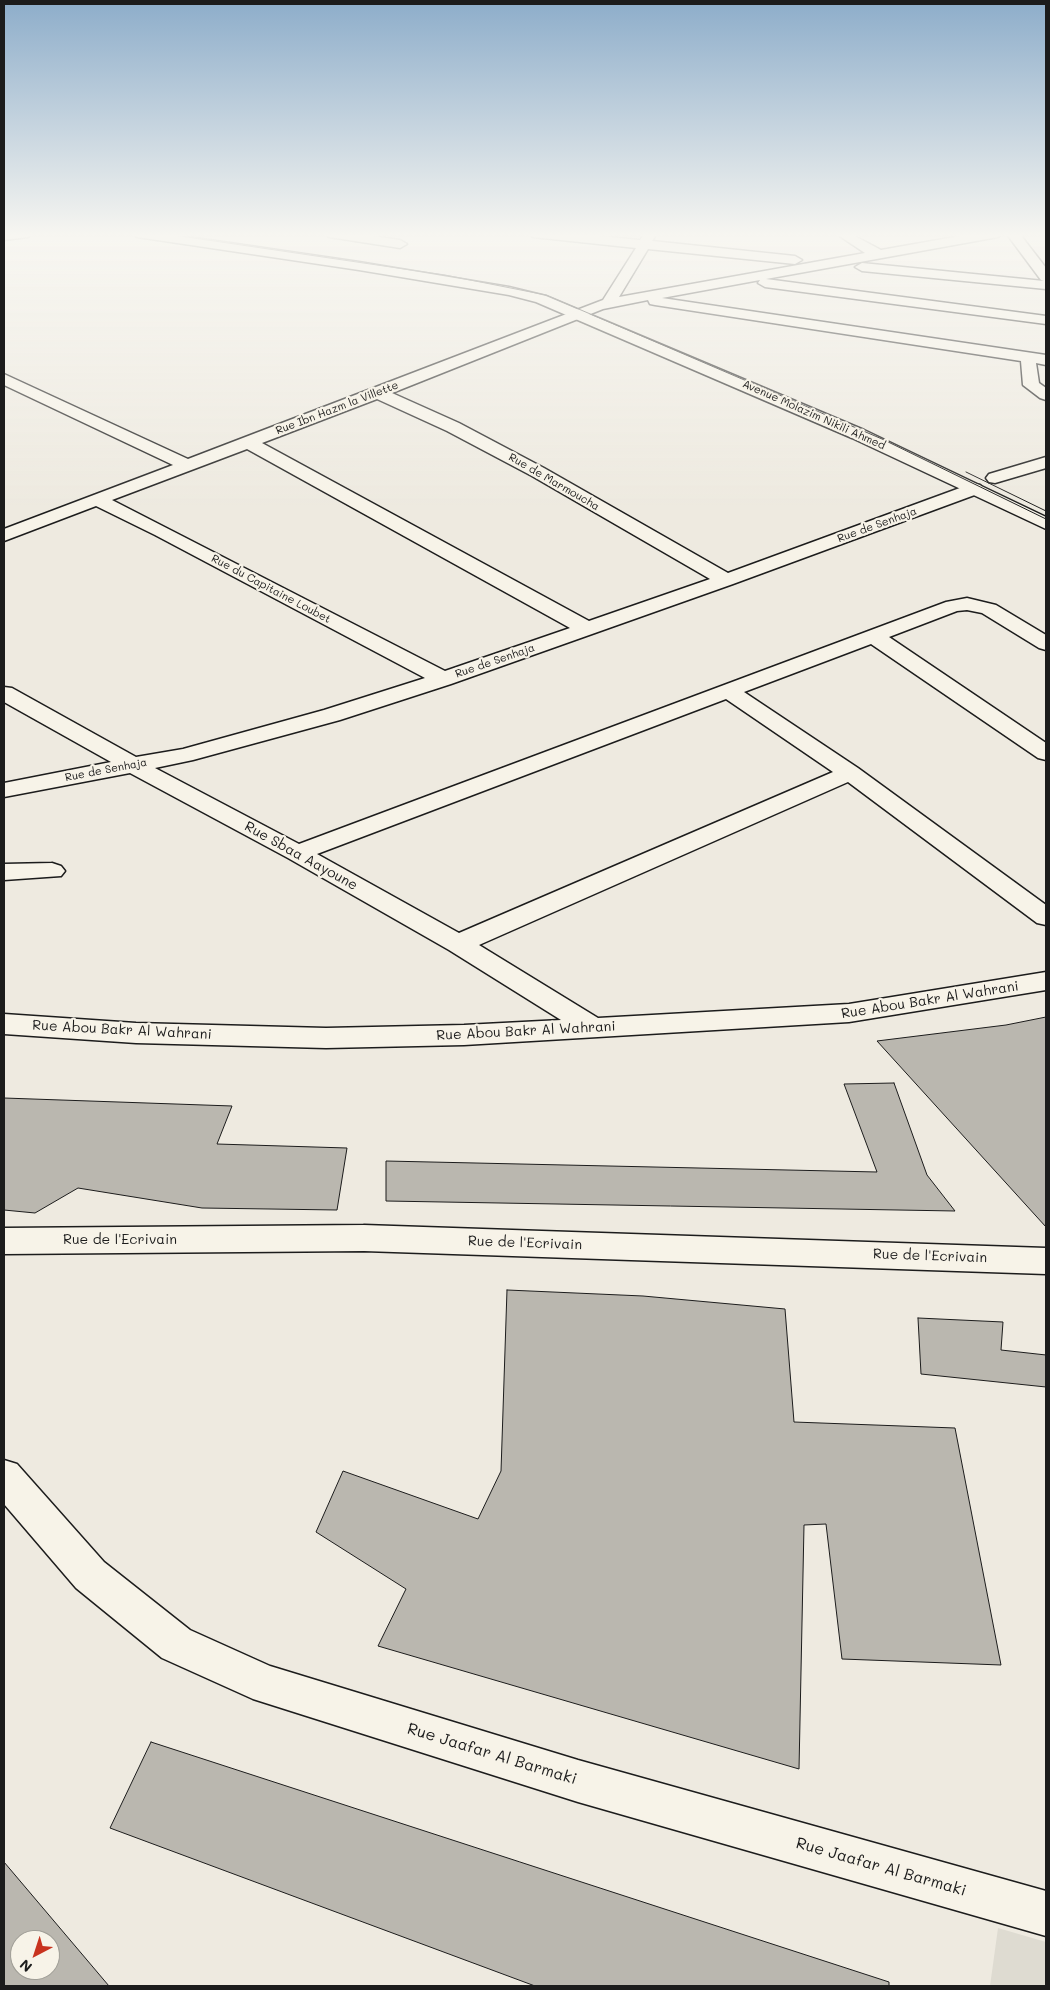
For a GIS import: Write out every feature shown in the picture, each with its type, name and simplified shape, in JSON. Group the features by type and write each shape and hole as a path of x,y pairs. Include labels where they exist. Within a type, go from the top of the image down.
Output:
{"street":[{"name":"Rue Ibn Hazm la Villette","path":"4,535 378,393 534,326"},
{"name":"Avenue Molazim Nikili Ahmed","path":"623,326 858,434 976,479 1046,524"},
{"path":"817,326 1046,360"},
{"name":"Avenue Molazim Nikili Ahmed","path":"707,352 905,439"},
{"path":"1028,358 1031,385 1046,395"},
{"path":"4,379 187,465"},
{"name":"Rue de Marmoucha","path":"378,393 453,426 538,472 726,580"},
{"path":"248,442 588,629"},
{"path":"995,478 1046,462"},
{"name":"Avenue Molazim Nikili Ahmed","path":"976,479 995,478 1020,490"},
{"name":"Rue de Senhaja","path":"4,790 132,766 267,734 443,679 726,580 976,479"},
{"name":"Rue du Capitaine Loubet","path":"98,500 162,531 443,679"},
{"path":"297,852 953,606 967,604 988,609 1046,644"},
{"path":"872,635 1046,753"},
{"path":"727,690 850,773 1046,917"},
{"name":"Rue Sbaa Aayoune","path":"4,693 132,766 297,852 511,974 594,1028"},
{"path":"458,944 850,773"},
{"path":"4,872 52,871"},
{"name":"Rue Abou Bakr Al Wahrani","path":"4,1024 136,1033 326,1038 464,1035 849,1013 1046,981"},
{"name":"Rue de l'Ecrivain","path":"4,1242 364,1238 1046,1261"},
{"name":"Rue Jaafar Al Barmaki","path":"4,1476 24,1502 90,1575 176,1644 267,1685 578,1780 1046,1914"}],"shaded area":[{"path":"998,1928 1046,1942 1046,1986 990,1986"}],"building":[{"path":"1046,1017 1046,1227 877,1041 1006,1025"},
{"path":"894,1083 927,1175 955,1211 386,1201 386,1161 877,1172 844,1084"},
{"path":"4,1098 232,1106 217,1144 347,1148 337,1210 202,1208 78,1188 35,1213 4,1210"},
{"path":"507,1290 643,1296 785,1309 794,1422 955,1428 1001,1665 842,1659 826,1524 804,1525 799,1769 378,1646 406,1589 316,1532 343,1471 478,1519 501,1471"},
{"path":"918,1318 1003,1322 1001,1350 1046,1355 1046,1387 921,1374"},
{"path":"151,1742 889,1982 889,1986 535,1986 110,1828"},
{"path":"4,1862 109,1986 4,1986"}],"tram line":[{"path":"618,326 882,439 1046,519"},
{"path":"966,472 1046,511"}]}
